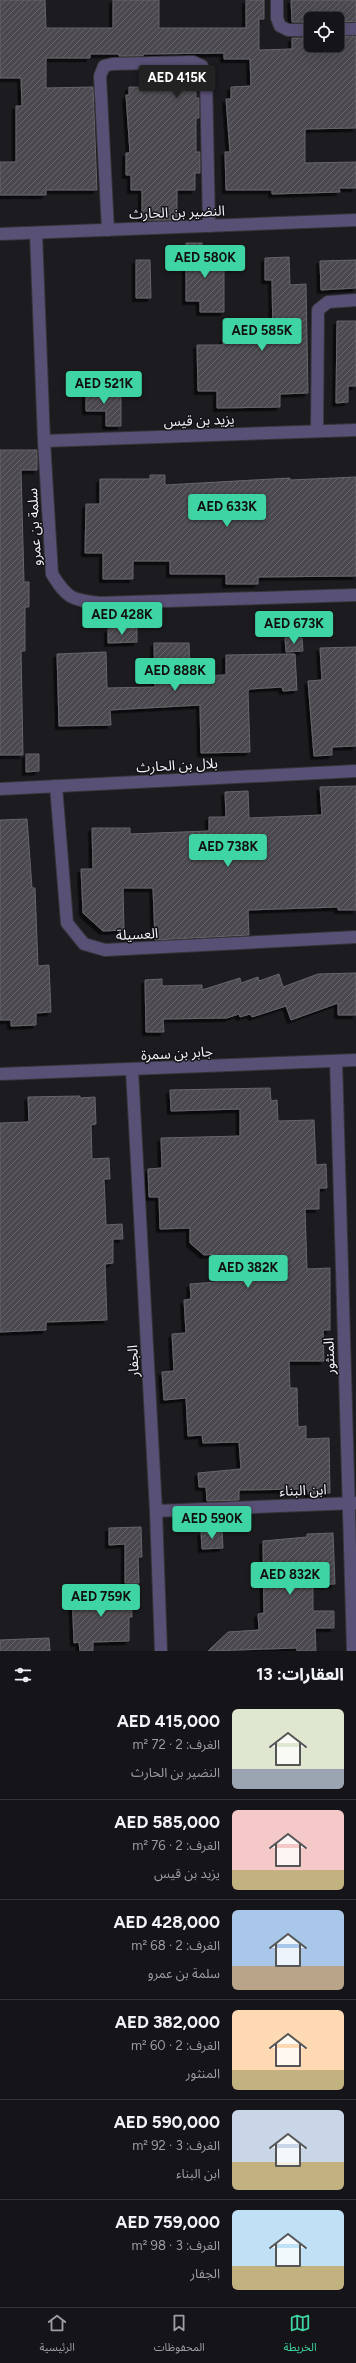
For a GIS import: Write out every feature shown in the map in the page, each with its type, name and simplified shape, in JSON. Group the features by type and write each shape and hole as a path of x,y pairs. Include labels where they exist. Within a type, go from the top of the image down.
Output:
{"street":[{"path":"277,0 277,18 280,26 288,30 304,30"},
{"path":"344,29 356,29"},
{"path":"108,230 100,76 104,66 112,64 193,62 202,66 206,74 209,226"},
{"name":"النضير بن الحارث","path":"0,234 356,220"},
{"name":"سلمة بن عمرو","path":"36,233 44,441 52,574 61,589 75,600 100,603 356,595"},
{"path":"318,431 318,310 328,302 356,300"},
{"name":"يزيد بن قيس","path":"44,441 356,430"},
{"name":"بلال بن الحارث","path":"0,789 356,771"},
{"name":"العسيلة","path":"56,786 67,923 84,944 105,950 356,937"},
{"name":"جابر بن سمرة","path":"0,1074 356,1060"},
{"name":"المنثور","path":"336,1061 352,1503 353,1651"},
{"name":"الجفار","path":"132,1070 156,1511 161,1651"},
{"name":"ابن البناء","path":"156,1511 352,1503"}],"building":[{"path":"0,0 45,0 46,28 113,28 113,0 159,0 159,28 246,28 246,0 264,0 264,19 259,19 259,50 292,49 292,38 304,38 304,52 344,52 344,36 356,36 356,128 305,129 305,163 356,162 356,188 339,188 340,192 272,194 272,190 226,190 225,152 230,152 226,99 231,99 231,87 251,86 250,59 224,59 224,53 143,54 143,56 90,54 90,58 46,58 46,88 93,87 97,190 46,190 46,195 0,195 0,162 16,162 16,106 22,106 21,78 0,78"},
{"path":"291,0 356,0 356,22 344,21 344,12 304,12 304,22 292,22"},
{"path":"129,87 196,88 196,98 199,98 199,118 196,118 196,152 200,152 200,173 195,173 195,190 177,190 177,220 142,220 142,190 131,190 131,175 126,175 126,153 130,153 126,95 129,95"},
{"path":"186,243 202,243 202,256 224,256 224,312 200,312 200,301 186,301"},
{"path":"289,257 290,285 306,284 308,393 280,394 280,407 217,408 217,391 198,391 197,345 223,345 223,339 273,339 272,280 265,280 265,258"},
{"path":"136,260 150,260 151,298 136,298"},
{"path":"356,260 356,288 321,290 320,261"},
{"path":"337,321 356,321 356,386 348,386 348,402 336,403"},
{"path":"86,386 103,386 103,397 121,397 121,426 106,426 106,411 86,411"},
{"path":"0,450 37,450 37,470 21,470 24,582 29,582 29,607 25,607 25,651 21,651 23,755 0,755"},
{"path":"150,475 165,475 165,485 290,478 290,480 356,477 356,576 258,577 258,584 226,584 226,574 170,574 170,561 133,561 133,579 103,579 103,553 85,553 86,504 100,504 100,479 150,479"},
{"path":"137,628 137,642 108,643 108,629"},
{"path":"285,638 302,638 303,651 286,652"},
{"path":"154,643 189,643 190,676 226,675 226,655 295,654 297,690 283,691 282,687 250,689 248,691 250,752 201,753 200,705 110,710 111,725 59,726 57,654 106,652 107,688 155,687"},
{"path":"356,647 356,746 332,747 332,755 314,756 308,681 322,680 320,648"},
{"path":"26,754 39,754 39,771 26,772"},
{"path":"356,786 356,910 338,910 338,907 248,910 249,935 155,940 153,888 123,888 124,930 103,931 83,913 81,869 93,869 92,828 130,828 130,834 209,831 209,817 226,817 225,792 248,791 249,818 322,815 320,787"},
{"path":"27,819 32,888 35,888 38,966 49,965 51,1012 36,1013 36,1025 11,1026 11,1020 0,1020 0,820"},
{"path":"356,973 356,1015 338,1015 338,1003 291,1020 286,1006 252,1017 250,1014 240,1017 239,1014 227,1018 163,1019 164,1032 146,1032 145,980 162,979 162,986 202,985 202,990 240,978 241,983 258,977 259,981 279,974 283,987 318,974"},
{"path":"270,1088 271,1101 277,1100 278,1121 314,1120 316,1165 326,1164 327,1188 319,1188 319,1209 305,1209 307,1269 330,1268 330,1330 323,1330 324,1361 289,1361 290,1388 297,1388 298,1427 306,1426 306,1439 329,1438 330,1493 308,1494 308,1489 239,1490 239,1500 207,1501 206,1487 199,1487 198,1473 241,1469 239,1442 203,1443 202,1435 188,1436 186,1398 164,1400 162,1372 174,1371 172,1334 186,1333 184,1300 191,1299 190,1284 217,1282 217,1254 204,1255 190,1243 190,1228 160,1229 159,1197 149,1197 148,1169 162,1168 161,1138 240,1136 240,1109 171,1111 170,1090"},
{"path":"80,1096 80,1098 95,1097 96,1124 91,1125 92,1159 109,1158 110,1179 104,1179 106,1225 122,1224 123,1239 113,1239 113,1263 105,1264 107,1320 46,1322 46,1330 0,1332 0,1123 29,1122 28,1097"},
{"path":"141,1527 142,1557 138,1557 139,1583 125,1583 125,1544 109,1545 109,1528"},
{"path":"222,1530 223,1548 202,1549 201,1532"},
{"path":"333,1533 335,1584 313,1585 313,1611 334,1611 334,1628 315,1628 316,1651 297,1651 297,1648 208,1651 228,1632 259,1630 258,1614 264,1613 263,1541 307,1537 307,1534"},
{"path":"131,1591 132,1617 129,1617 129,1641 93,1642 93,1651 80,1651 79,1642 74,1643 72,1593"},
{"path":"49,1638 50,1651 0,1651 0,1640"}]}
